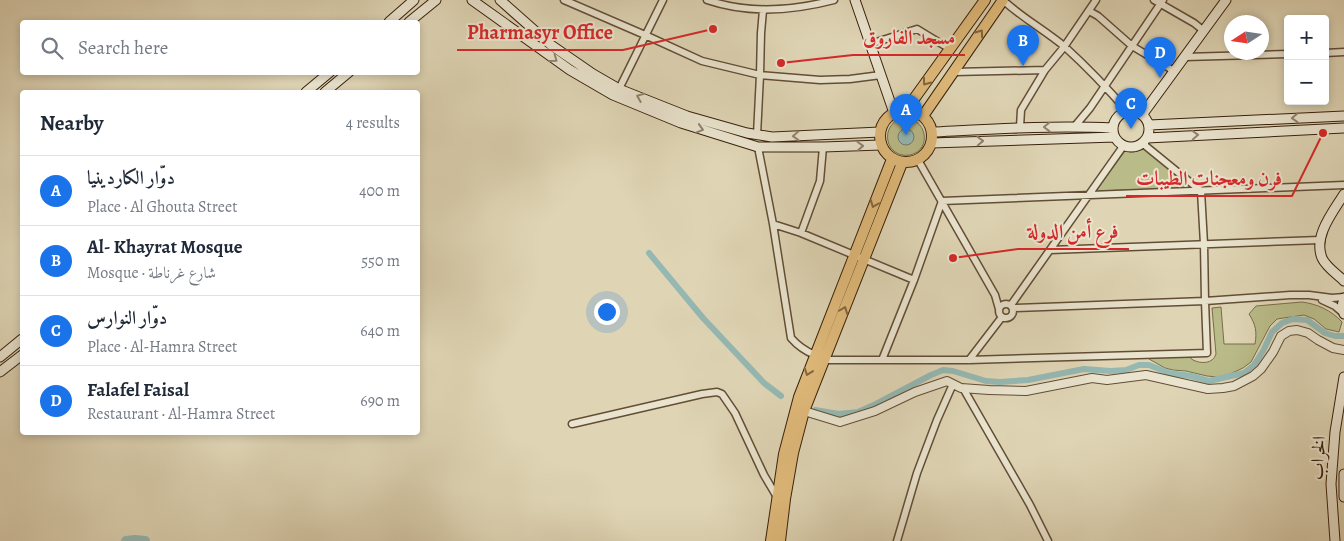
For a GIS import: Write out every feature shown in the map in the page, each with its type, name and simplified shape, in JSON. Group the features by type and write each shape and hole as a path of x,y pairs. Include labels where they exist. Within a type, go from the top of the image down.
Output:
{"main road":[{"path":"391,20 414,0"},
{"path":"411,20 436,0"},
{"path":"472,0 570,70 613,95 681,123 758,147 881,145"},
{"path":"500,0 551,45 593,74 619,89 687,116 757,135 772,137 880,132"},
{"path":"856,0 894,113"},
{"path":"906,110 985,0"},
{"path":"923,116 1003,0"},
{"path":"1142,115 1226,0"},
{"path":"308,90 326,75"},
{"path":"327,90 345,75"},
{"path":"906,110 923,116 932,132 929,150 918,160 910,162 897,161 885,153 881,145 880,132 884,121 894,113 906,110"},
{"path":"1144,140 1148,134 1148,125 1142,115 1138,112 1127,111 1117,117 1114,122 1114,132 1124,145 1133,146 1144,140 1344,128"},
{"path":"1148,125 1344,116"},
{"path":"932,132 1075,126 1114,132"},
{"path":"931,143 1114,132"},
{"path":"771,541 784,454 794,413 819,357 897,161"},
{"path":"1344,194 1324,226 1320,240 1322,258 1344,281"},
{"path":"1344,298 1342,306 1344,314"},
{"path":"0,357 20,341"},
{"path":"0,372 20,356"},
{"path":"780,541 793,453 819,357"},
{"name":"الخراب","path":"1335,541 1331,484 1335,432 1344,377"},
{"path":"1344,474 1344,498"}],"street":[{"path":"564,0 702,61 760,75 820,80 881,75"},
{"path":"619,89 663,0"},
{"path":"707,0 738,8 763,10 786,10 834,0"},
{"path":"1003,0 1015,11 1064,46 1105,86 1127,111"},
{"path":"1020,127 1020,110 1045,70 1096,0"},
{"path":"1075,126 1090,108 1132,46 1159,1 1204,31"},
{"path":"757,135 760,33 763,10"},
{"path":"1088,11 1098,16 1132,46 1174,71"},
{"path":"870,44 917,29 950,49"},
{"path":"1329,53 1344,52"},
{"path":"1185,57 1284,54"},
{"path":"954,72 1045,70"},
{"path":"758,147 773,224 791,338 804,350 819,357 882,360 969,360 1207,353 1201,191 1144,140"},
{"path":"1002,317 1009,318 1011,308 1124,145"},
{"path":"801,234 820,181 823,147"},
{"path":"918,160 995,295 999,313 1002,317"},
{"path":"942,201 1344,185"},
{"path":"882,360 914,280 942,201"},
{"path":"773,224 914,280"},
{"path":"1050,250 1320,240"},
{"path":"995,295 1011,308"},
{"path":"999,308 1002,305 1011,308 1026,308 1205,301 1290,295 1344,298"},
{"path":"1309,295 1335,306 1344,314"},
{"path":"969,360 1002,317"},
{"path":"804,411 840,422 875,411 915,392 947,381 964,388 1026,391 1092,378 1107,380 1146,376 1208,389 1223,388 1234,386 1253,376 1261,369 1273,352 1281,336 1289,331 1297,330 1308,333 1333,348 1344,350"},
{"path":"897,541 917,473 953,384"},
{"path":"964,388 1030,504 1048,541"},
{"path":"572,424 717,392 722,394 735,413 764,475 778,499"}],"green space":[{"path":"902,118 917,122 924,134 922,147 910,155 902,155 895,152 888,141 890,128 894,122"},
{"path":"1148,148 1188,188 1096,191 1125,151 1134,152"},
{"path":"1302,302 1313,304 1333,314 1342,322 1339,332 1326,329 1314,319 1304,315 1277,319 1270,326 1251,362 1230,374 1217,377 1165,368 1149,359 1150,356 1187,355 1193,360 1200,362 1212,360 1216,354 1212,308 1221,307 1224,344 1255,344 1255,329 1249,314 1256,306"}],"water":[{"path":"906,129 914,137 906,145 898,137"}],"waterway":[{"path":"649,253 703,318 764,383 781,396"},
{"path":"815,410 839,414 858,412 943,370 953,371 986,381 1000,382 1028,380 1084,369 1111,371 1126,370 1139,365 1149,365 1169,373 1209,381 1244,373 1254,365 1272,332 1282,323 1293,319 1307,320 1325,333 1344,336"},
{"path":"126,541 145,541"}],"place":[{"name":"Pharmasyr Office","path":"713,29"},
{"name":"مسجد الفاروق","path":"781,63"},
{"name":"Al- Khayrat Mosque","path":"1023,66"},
{"name":"Falafel Faisal","path":"1160,78"},
{"name":"دوّار النوارس","path":"1131,129"},
{"name":"فرن ومعجنات الطيبات","path":"1323,133"},
{"name":"دوّار الكاردينيا","path":"906,135"},
{"name":"فرع أمن الدولة","path":"953,258"}]}
